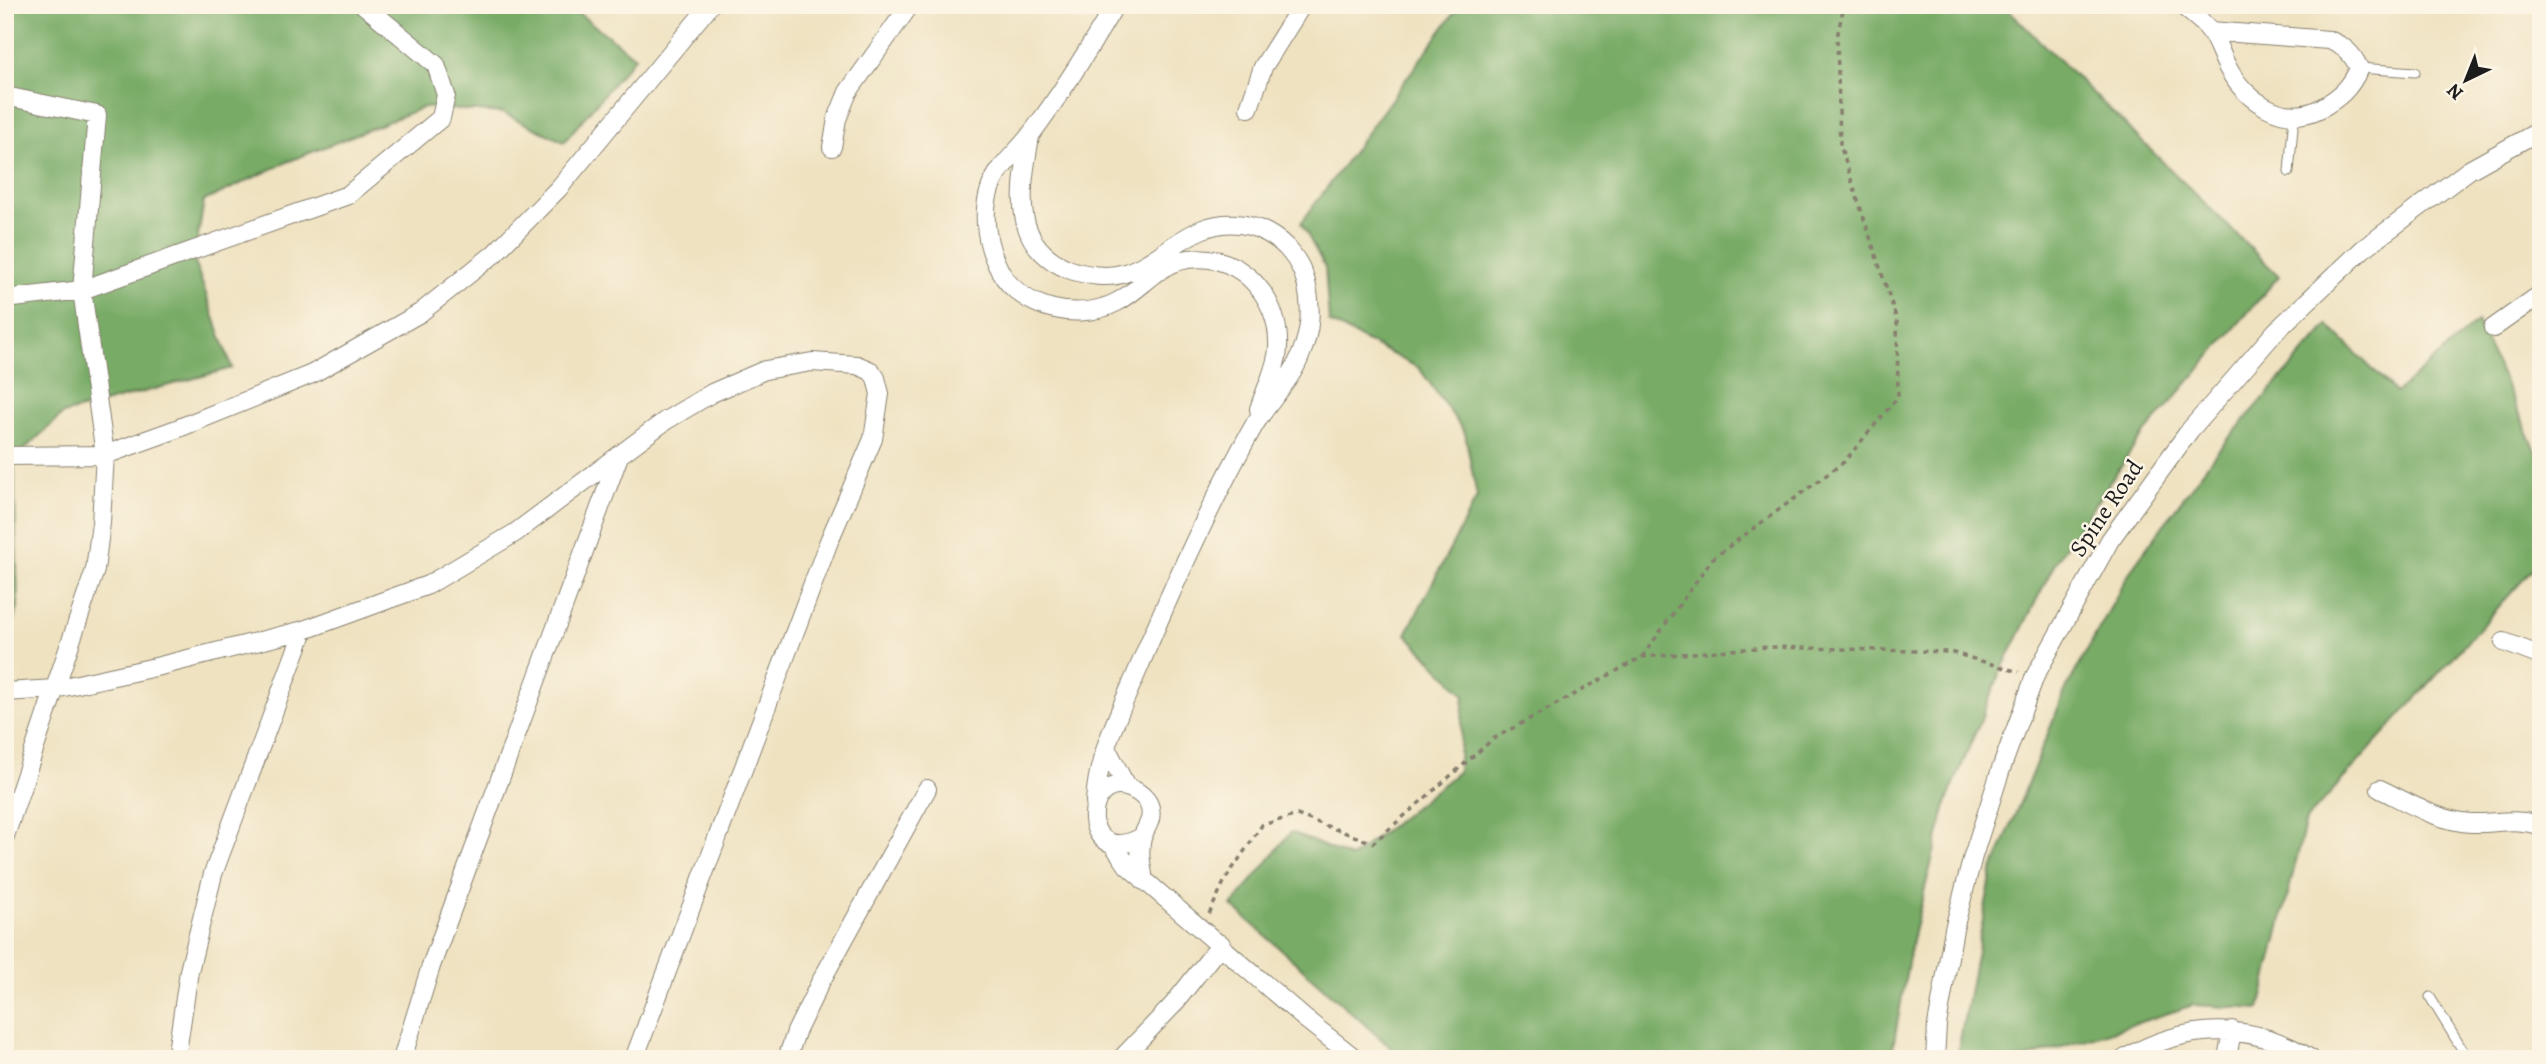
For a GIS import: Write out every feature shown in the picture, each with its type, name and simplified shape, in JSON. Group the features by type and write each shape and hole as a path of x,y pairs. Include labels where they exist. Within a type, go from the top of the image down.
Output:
{"street":[{"path":"5,299 82,290 348,195 442,118 446,94 436,65 364,5"},
{"path":"5,456 105,455 312,374 420,313 494,254 559,188 710,5"},
{"path":"832,147 837,119 848,92 909,5"},
{"path":"1115,5 1080,65 1030,136 1000,170 990,188 986,207 986,233 993,258 1004,277 1038,304 1063,312 1093,311 1118,302 1157,273 1178,262 1204,259 1222,262 1241,270 1259,285 1269,302 1278,348 1254,426"},
{"path":"1249,108 1263,66 1302,5"},
{"path":"2182,5 2210,31 2227,68 2241,89 2270,109 2294,116 2313,112 2344,93 2359,68 2354,56 2344,46 2329,40 2210,31"},
{"path":"5,96 97,115 82,290 105,455 104,498 95,570 5,836"},
{"name":"Spine Road","path":"1936,1059 1937,1025 1954,929 1973,856 2035,676 2110,540 2190,430 2276,331 2363,249 2469,170 2541,130"},
{"path":"1030,136 1021,206 1027,230 1040,249 1059,265 1079,273 1123,274 1152,261 1203,229 1220,225 1264,229 1285,245 1298,261 1311,308 1308,334 1300,358 1254,426 1210,509 1164,607 1107,747 1096,781 1092,814 1094,826 1101,836 1112,843 1128,866 1144,881 1356,1059"},
{"path":"2493,328 2541,294"},
{"path":"5,692 55,689 304,630 428,585 515,533 666,421 712,393 765,370 812,362 857,365 871,371 876,378 880,394 873,439 830,541 634,1059"},
{"path":"402,1059 431,966 619,456"},
{"path":"176,1059 189,971 212,874 304,630"},
{"path":"2504,642 2541,656"},
{"path":"1107,747 1126,786"},
{"path":"1095,802 1108,790 1126,786 1141,793 1150,806 1150,823 1142,837 1140,858 1144,881"},
{"path":"787,1059 796,1032 820,982 927,789"},
{"path":"2380,789 2445,819 2472,823 2509,820 2541,826"},
{"path":"1112,843 1128,844 1142,837"},
{"path":"1121,1059 1173,1005 1221,944"},
{"path":"2227,1059 2232,1030"},
{"path":"2124,1059 2161,1041 2197,1032 2232,1030 2289,1045 2311,1059"}],"lane":[{"path":"2359,68 2415,72"},
{"path":"2289,172 2294,116"},
{"path":"2430,997 2468,1059"}],"path":[{"path":"1642,657 1712,559 1844,462 1898,397 1897,320 1840,145 1837,37 1844,5"},
{"path":"1203,929 1225,880 1262,825 1297,816 1373,843 1493,740 1642,657 1769,648 1950,652 2035,676"}],"green space":[{"path":"5,5 568,5 635,57 564,142 503,113 424,107 287,162 204,201 194,260 232,368 63,414 14,459 18,607 5,646"},
{"path":"1460,5 2003,5 2279,276 2138,441 2055,563 2000,673 1947,801 1912,940 1891,1059 1406,1059 1232,906 1291,832 1351,858 1458,772 1464,694 1406,634 1477,497 1465,433 1419,368 1329,322 1325,267 1301,223"},
{"path":"2477,322 2541,461 2541,560 2306,820 2260,1009 2194,1005 2024,1059 1972,1059 1957,1056 1992,872 2065,691 2132,568 2216,453 2328,325 2396,393"}]}
